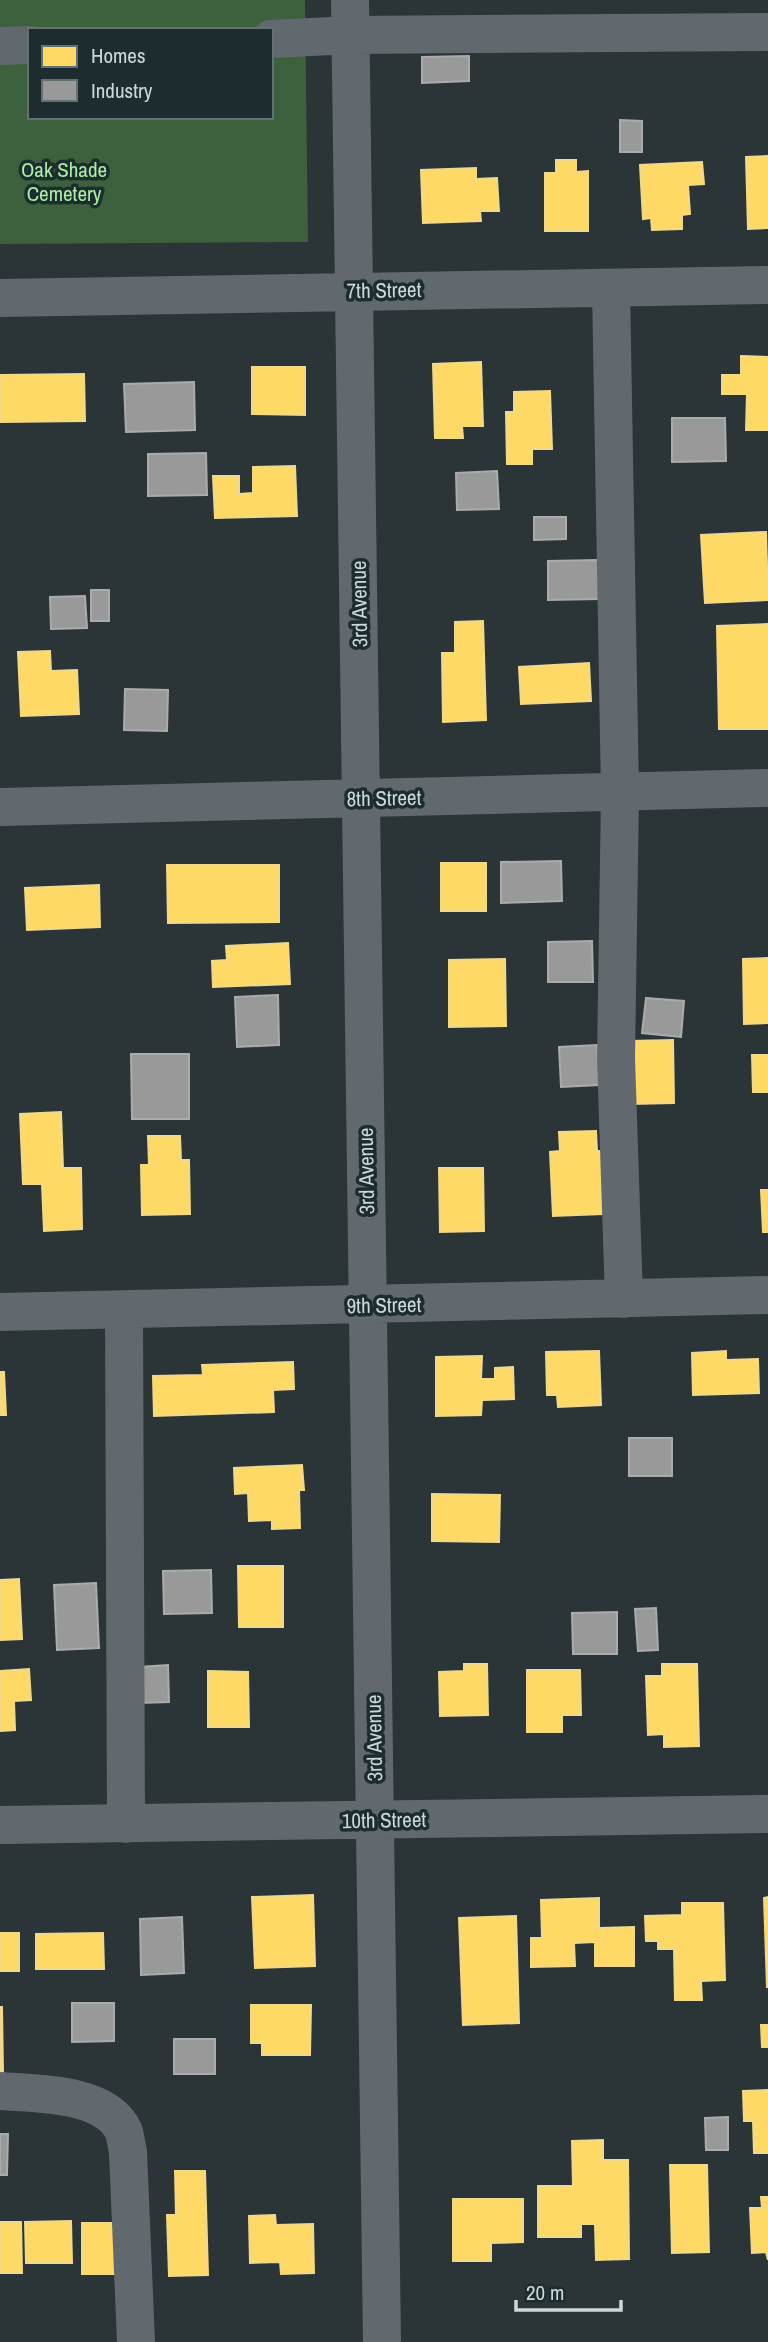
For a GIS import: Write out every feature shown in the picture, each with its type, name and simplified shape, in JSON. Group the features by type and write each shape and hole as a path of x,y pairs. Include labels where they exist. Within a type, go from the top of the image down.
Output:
{"street":[{"path":"273,38 351,17 768,32"},
{"name":"3rd Avenue","path":"351,17 382,2342"},
{"path":"0,46 28,46"},
{"name":"7th Street","path":"0,298 768,285"},
{"path":"611,288 620,794 616,1058 624,1299"},
{"name":"8th Street","path":"0,807 768,789"},
{"name":"9th Street","path":"0,1312 368,1306 768,1295"},
{"path":"124,1310 126,1824"},
{"name":"10th Street","path":"0,1825 768,1814"},
{"path":"0,2091 75,2098 100,2108 122,2128 128,2151 136,2342"}],"green space":[{"name":"Oak Shade Cemetery","path":"0,0 305,0 308,242 0,244"}],"building: Homes":[{"path":"768,156 768,228 748,229 746,157"},
{"path":"556,160 576,160 576,172 588,171 588,231 545,231 545,173 556,173"},
{"path":"702,162 704,184 688,185 690,214 682,215 682,229 652,230 651,218 643,219 640,165"},
{"path":"476,168 476,179 497,178 499,211 480,211 481,221 423,223 421,170"},
{"path":"741,356 768,357 768,430 746,430 747,394 722,394 722,375 741,375"},
{"path":"481,362 483,426 462,426 463,438 435,438 433,364"},
{"path":"252,367 305,367 305,415 252,414"},
{"path":"84,374 85,421 0,422 0,375"},
{"path":"550,391 552,449 532,449 532,464 507,464 506,412 514,412 514,392"},
{"path":"295,466 297,516 215,518 213,476 239,476 239,494 253,493 253,467"},
{"path":"766,532 768,600 705,603 701,535"},
{"path":"483,621 486,720 443,722 442,653 455,653 455,622"},
{"path":"768,624 768,729 719,729 717,626"},
{"path":"50,651 51,671 77,670 79,714 21,716 18,652"},
{"path":"589,663 591,701 521,704 519,667"},
{"path":"441,863 486,863 486,911 441,911"},
{"path":"167,865 279,865 279,922 168,923"},
{"path":"99,885 100,927 27,930 25,888"},
{"path":"288,943 290,984 213,987 212,961 227,960 226,946"},
{"path":"768,958 768,1023 744,1024 743,959"},
{"path":"505,959 506,1026 449,1027 449,960"},
{"path":"673,1040 674,1103 631,1104 630,1041"},
{"path":"752,1055 768,1055 768,1092 753,1092"},
{"path":"61,1112 63,1168 81,1168 82,1229 44,1231 42,1184 23,1184 20,1114"},
{"path":"596,1131 597,1151 608,1151 610,1185 601,1186 603,1214 553,1216 550,1152 560,1151 559,1132"},
{"path":"148,1136 180,1136 181,1160 189,1160 190,1214 142,1215 141,1165 149,1165"},
{"path":"439,1168 483,1168 484,1231 440,1232"},
{"path":"761,1190 768,1190 768,1232 763,1232"},
{"path":"599,1351 601,1405 558,1407 557,1395 547,1395 546,1352"},
{"path":"726,1351 726,1360 758,1359 759,1393 693,1395 692,1353"},
{"path":"482,1356 481,1379 495,1379 495,1368 513,1367 514,1399 482,1400 481,1415 436,1416 436,1357"},
{"path":"293,1362 294,1389 273,1390 274,1412 154,1416 153,1376 203,1375 202,1365"},
{"path":"0,1372 4,1372 6,1415 0,1415"},
{"path":"302,1465 304,1490 299,1490 300,1528 272,1529 272,1520 249,1521 248,1493 235,1494 234,1468"},
{"path":"432,1494 500,1495 499,1542 432,1541"},
{"path":"238,1566 283,1566 283,1627 239,1627"},
{"path":"19,1579 22,1639 0,1640 0,1580"},
{"path":"464,1664 487,1664 488,1715 440,1716 439,1672 464,1671"},
{"path":"662,1664 697,1664 699,1746 664,1747 664,1734 648,1735 646,1676 662,1676"},
{"path":"29,1669 31,1700 14,1701 15,1730 0,1731 0,1671"},
{"path":"527,1670 580,1670 581,1715 562,1715 562,1732 527,1732"},
{"path":"208,1671 248,1672 249,1727 208,1727"},
{"path":"313,1895 315,1966 255,1968 252,1897"},
{"path":"768,1897 768,1987 767,1987 764,1898"},
{"path":"599,1898 599,1928 634,1927 634,1966 595,1966 595,1942 574,1943 575,1966 531,1967 531,1938 542,1938 541,1900"},
{"path":"682,1903 723,1903 725,1980 701,1981 702,2000 675,2000 674,1949 658,1949 658,1941 646,1941 645,1916 682,1915"},
{"path":"516,1916 519,2023 463,2025 459,1918"},
{"path":"0,1933 19,1933 19,1971 0,1971"},
{"path":"103,1933 104,1969 36,1969 36,1934"},
{"path":"251,2005 311,2005 310,2055 262,2055 262,2043 251,2043"},
{"path":"2,2007 3,2073 0,2073"},
{"path":"761,2025 768,2025 768,2047 762,2047"},
{"path":"768,2090 768,2153 754,2153 753,2121 744,2121 743,2091"},
{"path":"603,2140 603,2160 628,2160 629,2259 596,2260 595,2224 581,2224 581,2237 538,2237 538,2186 573,2186 572,2141"},
{"path":"670,2165 707,2165 709,2252 672,2253"},
{"path":"175,2171 205,2171 208,2275 169,2276 167,2215 176,2215"},
{"path":"761,2197 768,2197 768,2260 766,2252 752,2253 750,2208 762,2208"},
{"path":"453,2199 523,2199 523,2242 491,2243 491,2261 453,2261"},
{"path":"275,2215 276,2225 313,2224 314,2273 281,2274 280,2262 250,2263 249,2216"},
{"path":"71,2221 72,2263 26,2263 25,2222"},
{"path":"0,2222 21,2222 22,2273 0,2273"},
{"path":"82,2223 123,2223 122,2274 82,2274"}],"building: Industry":[{"path":"469,56 469,81 422,83 422,57"},
{"path":"620,120 642,121 642,152 620,152"},
{"path":"194,382 195,430 126,432 124,384"},
{"path":"672,418 725,418 726,461 672,462"},
{"path":"206,453 207,495 148,496 148,454"},
{"path":"497,471 499,509 457,510 456,473"},
{"path":"534,517 566,517 566,539 534,540"},
{"path":"598,560 599,599 548,600 548,561"},
{"path":"91,590 109,590 109,621 91,621"},
{"path":"85,596 87,628 51,629 50,597"},
{"path":"125,689 168,690 167,731 124,730"},
{"path":"561,861 562,901 501,903 501,862"},
{"path":"592,941 593,982 548,982 548,942"},
{"path":"278,995 279,1045 237,1047 235,997"},
{"path":"646,998 684,1001 681,1037 642,1033"},
{"path":"597,1045 599,1085 561,1087 559,1047"},
{"path":"131,1054 189,1054 189,1119 132,1119"},
{"path":"629,1438 672,1438 672,1476 629,1476"},
{"path":"211,1570 212,1613 164,1614 163,1571"},
{"path":"96,1583 99,1648 57,1650 54,1585"},
{"path":"656,1608 658,1650 638,1651 635,1609"},
{"path":"617,1612 617,1654 573,1654 572,1613"},
{"path":"168,1665 169,1702 140,1703 139,1667"},
{"path":"182,1917 184,1973 141,1975 140,1919"},
{"path":"72,2003 114,2003 114,2041 72,2042"},
{"path":"174,2039 215,2039 215,2074 174,2074"},
{"path":"728,2117 728,2150 706,2150 705,2118"},
{"path":"0,2134 8,2134 7,2175 0,2175"}]}
